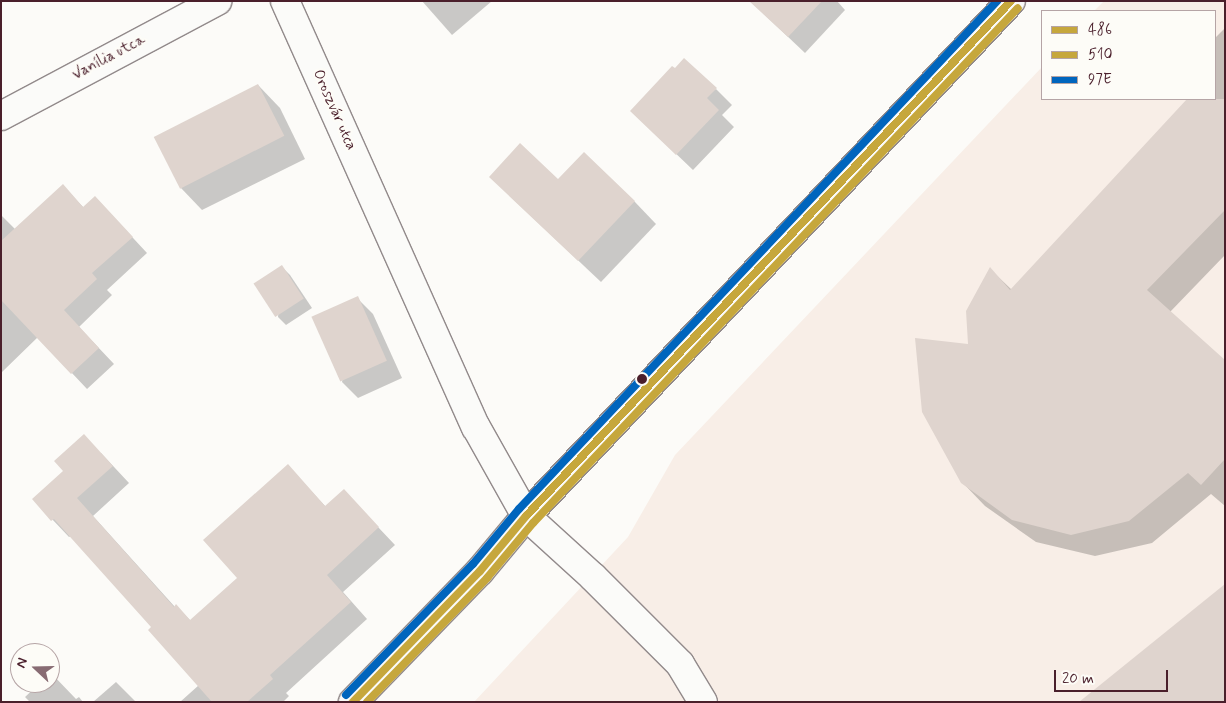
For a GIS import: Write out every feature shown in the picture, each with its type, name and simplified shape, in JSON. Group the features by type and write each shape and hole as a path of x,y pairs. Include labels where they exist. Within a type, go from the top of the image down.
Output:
{"street":[{"name":"Vanília utca","path":"1,116 217,1"},
{"name":"Oroszvár utca","path":"285,1 476,427 526,516 593,577 680,664 702,702"},
{"path":"353,702 480,571 526,516 1010,1"}],"shaded area":[{"path":"1104,1 1225,1 1225,702 474,702 628,537 675,455 1041,68 1041,100 1216,100 1216,10 1095,10"}],"building":[{"path":"749,1 822,1 788,37"},
{"path":"684,58 717,88 707,98 719,110 676,155 630,111 672,66 675,68"},
{"path":"258,84 284,136 180,189 154,137"},
{"path":"1225,99 1225,210 1147,290 1225,360 1225,459 1201,485 1188,473 1129,521 1071,535 1012,520 961,483 922,412 915,338 968,344 966,311 990,267 1010,290 1186,100"},
{"path":"520,143 558,179 584,152 635,201 578,261 489,177"},
{"path":"63,184 83,207 95,196 133,237 92,273 97,279 64,310 99,348 71,374 1,300 1,241"},
{"path":"282,265 304,299 275,317 253,284"},
{"path":"358,296 387,361 340,382 311,317"},
{"path":"84,434 113,466 77,498 174,607 176,604 190,620 237,578 203,540 288,464 325,506 344,489 379,527 327,575 351,602 270,675 273,679 247,702 212,702 148,630 151,627 54,519 51,521 32,499 63,471 54,461"},
{"path":"1225,584 1225,702 1079,702"}],"transit line":[{"name":"97E","path":"346,695 473,564 519,509 997,1"},
{"name":"486","path":"353,702 480,571 526,516 1011,1"},
{"name":"510","path":"367,702 487,578 533,523 1018,8"}]}
